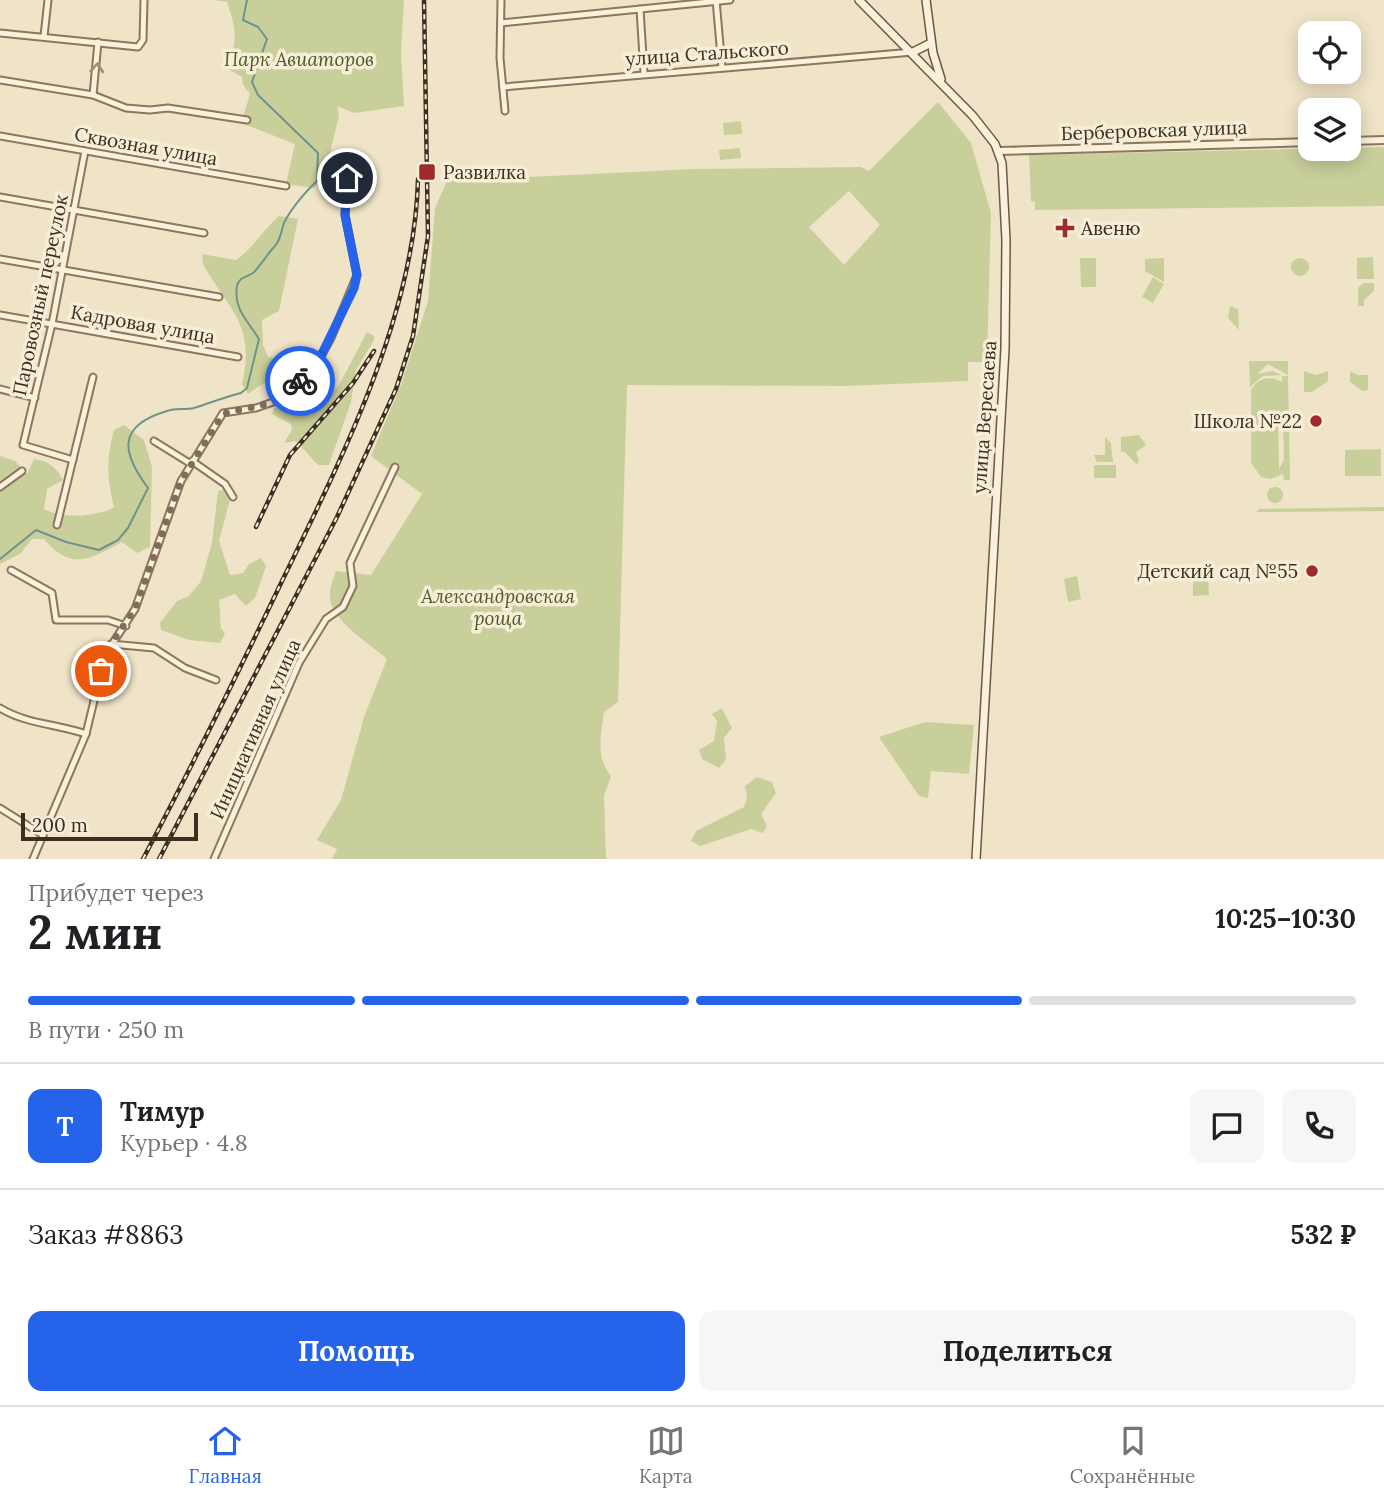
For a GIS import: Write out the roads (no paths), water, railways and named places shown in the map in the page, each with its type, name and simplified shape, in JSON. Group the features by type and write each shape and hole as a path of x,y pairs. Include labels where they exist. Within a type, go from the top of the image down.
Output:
{"main road":[{"path":"859,0 913,51 973,116 999,151"},
{"path":"926,0 931,43 942,83"},
{"path":"913,51 931,43"},
{"name":"улица Вересаева","path":"976,859 1005,349 1006,240 999,151"}],"street":[{"path":"44,36 48,0"},
{"path":"0,33 138,47 143,40 146,16 144,0"},
{"path":"501,0 505,111"},
{"path":"651,0 652,8"},
{"path":"501,23 730,0"},
{"path":"716,1 722,68"},
{"path":"640,9 644,73"},
{"path":"93,95 99,42"},
{"name":"улица Стальского","path":"503,87 913,51"},
{"path":"0,80 93,95 126,108 150,110 168,107 247,120"},
{"name":"Сквозная улица","path":"0,136 286,186"},
{"path":"1361,141 1384,140"},
{"name":"Берберовская улица","path":"999,151 1298,142"},
{"name":"Паровозный переулок","path":"73,460 23,445 52,324 85,151"},
{"path":"33,859 86,734 103,663 111,644 126,625 191,462 223,414 256,408 287,397 326,348 354,288 357,275 345,215 347,178"},
{"path":"0,197 204,233"},
{"path":"0,259 219,297"},
{"name":"Кадровая улица","path":"0,315 239,357"},
{"path":"57,525 93,377"},
{"path":"0,389 35,398"},
{"path":"154,441 225,484 233,497"},
{"name":"Инициативная улица","path":"214,859 299,663 326,619 343,607 353,586 350,563 395,467"},
{"path":"0,487 22,471"},
{"path":"11,570 52,593 57,620 108,620 126,625"},
{"path":"111,644 154,648 185,668 216,680"},
{"path":"0,708 29,722 59,724 86,734"},
{"path":"0,808 43,835"}],"waterway":[{"path":"0,559 36,530 66,542 99,550 118,540 128,528 148,488 129,452 132,433 139,424 170,410 194,408 241,393 247,388 259,339 239,308 237,286 241,279 255,272 275,246 290,212 317,181 318,153 258,95 252,82 267,39 258,27 243,20 247,0"}],"railway":[{"path":"159,859 337,517 396,389 413,336 428,236 424,0"},
{"path":"143,859 306,533 372,384 404,281 414,230 418,179"},
{"path":"256,527 290,455 353,383 374,351"}],"place":[{"name":"Развилка","path":"427,172"},
{"name":"Авеню","path":"1065,228"},
{"name":"Школа №22","path":"1316,421"},
{"name":"Детский сад №55","path":"1312,571"}],"park label":[{"name":"Парк Авиаторов","path":"299,59"},
{"name":"Александровская роща","path":"498,607"}]}
